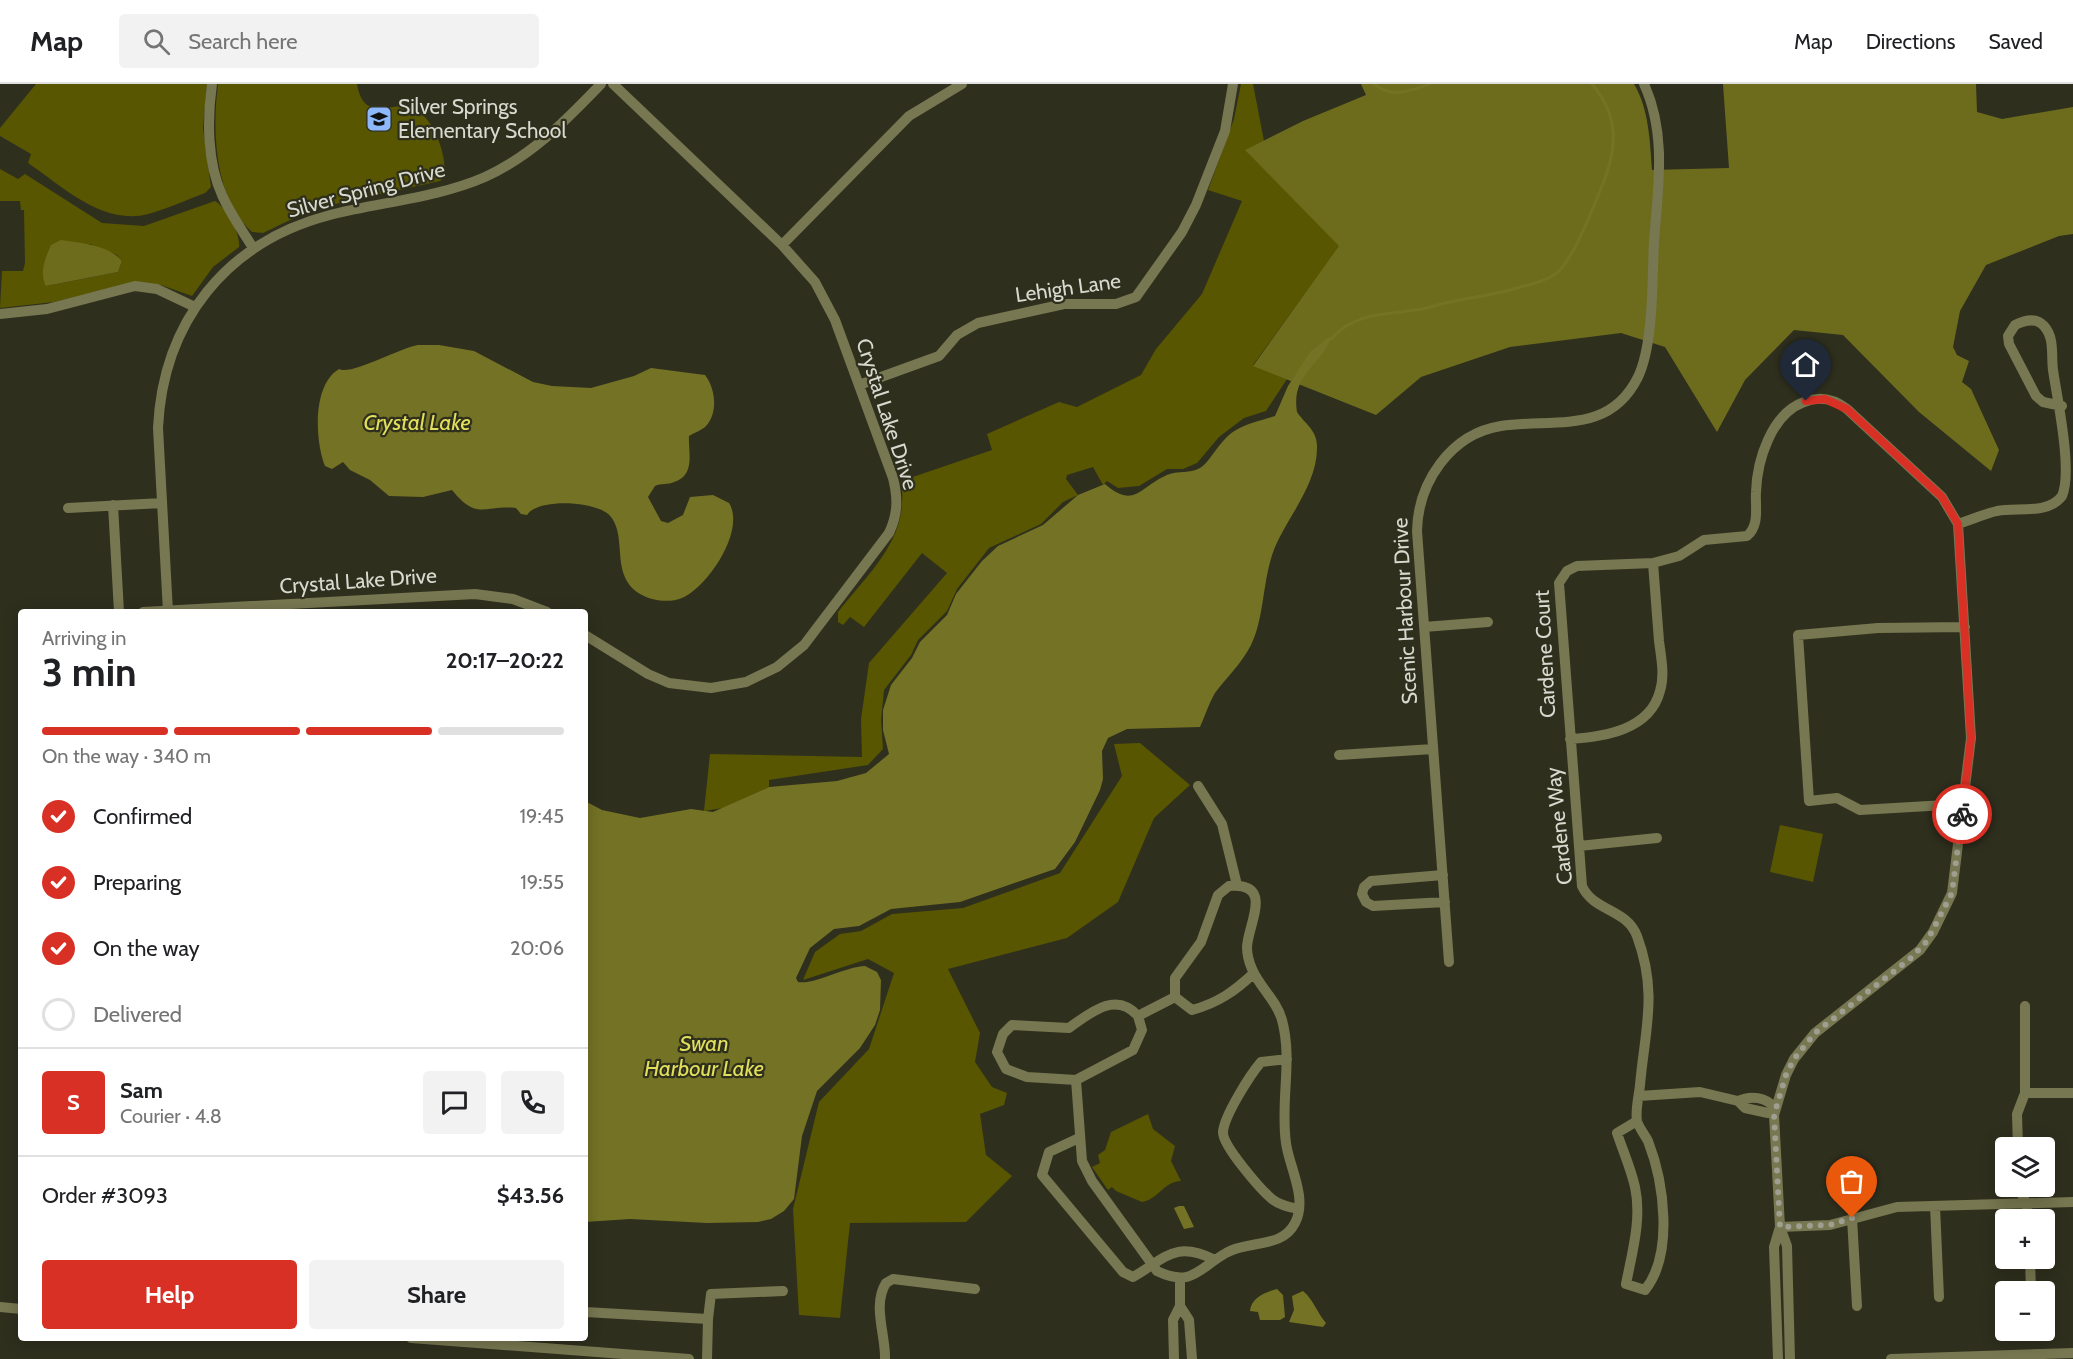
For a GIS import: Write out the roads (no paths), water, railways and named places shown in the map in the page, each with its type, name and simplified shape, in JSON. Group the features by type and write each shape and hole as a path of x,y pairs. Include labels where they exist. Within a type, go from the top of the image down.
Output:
{"street":[{"path":"212,84 208,118 210,144 218,182 226,203 253,248"},
{"name":"Silver Spring Drive","path":"168,609 158,428 160,398 170,356 195,307 222,274 253,248 309,221 458,186 514,162 543,142 601,84"},
{"name":"Crystal Lake Drive","path":"588,637 648,674 684,687 735,685 760,676 791,657 804,645 879,547 896,517 897,497 893,478 835,320 824,297 804,268 782,245 613,84"},
{"path":"782,245 909,116 962,84"},
{"name":"Lehigh Lane","path":"859,386 939,356 957,335 978,323 1064,304 1116,304 1136,297 1196,206 1225,131 1233,84"},
{"name":"Scenic Harbour Drive","path":"1449,963 1417,516 1426,486 1441,462 1465,441 1491,428 1509,425 1567,424 1598,414 1623,397 1635,383 1647,348 1659,173 1656,120 1644,84"},
{"path":"0,314 47,309 135,286 157,289 195,307"},
{"path":"1958,524 1999,511 2047,506 2061,497 2067,479 2062,406 2048,332 2034,320 2015,325 2009,332 2009,344 2036,396 2043,402 2062,406"},
{"path":"1653,563 1678,556 1704,540 1742,538 1751,532 1756,522 1758,469 1767,442 1789,411 1814,399 1833,400 1847,409 1942,497 1958,524 1971,738 1952,893 1927,941 1911,958 1815,1033 1794,1059 1775,1108 1780,1227 1787,1246 1790,1359"},
{"path":"68,508 162,503"},
{"path":"113,506 120,609"},
{"name":"Cardene Court","path":"1653,563 1662,679 1657,702 1645,717 1628,726 1601,735 1570,739 1559,588 1561,579 1567,571 1577,566 1653,563"},
{"name":"Crystal Lake Drive","path":"204,609 475,594 513,599 539,609"},
{"path":"1424,627 1488,622"},
{"path":"1963,804 1860,810 1837,798 1809,801 1798,634 1878,628 1965,627"},
{"name":"Cardene Way","path":"1570,739 1584,891 1593,902 1626,918 1636,933 1642,951 1650,999 1639,1096"},
{"path":"1339,755 1433,749"},
{"path":"1198,786 1222,824 1237,885"},
{"path":"1579,846 1657,838"},
{"path":"1443,875 1371,881 1364,887 1362,894 1366,902 1373,906 1445,902"},
{"path":"1076,1080 1082,1161 1092,1181 1157,1271 1180,1278 1199,1272 1233,1249 1262,1244 1288,1232 1296,1222 1298,1209 1297,1185 1288,1157 1285,1134 1283,1106 1287,1059 1281,1016 1274,1001 1254,973 1247,947 1257,902 1251,892 1237,885 1228,886 1218,895 1201,942 1174,978 1175,997 1192,1010 1213,1004 1237,989 1254,973"},
{"path":"1138,1016 1175,997"},
{"path":"1119,1003 1131,1008 1138,1016 1142,1030 1133,1050 1076,1080 1027,1077 1006,1069 997,1052 1003,1034 1012,1025 1070,1028 1089,1013 1106,1005 1119,1003"},
{"path":"2018,1137 2017,1114 2025,1093 2025,1006"},
{"path":"1287,1059 1261,1062 1236,1100 1223,1132 1226,1146 1271,1199 1287,1207 1298,1209"},
{"path":"1637,1121 1617,1133 1635,1187 1637,1209 1635,1238 1626,1284 1645,1290 1654,1278 1660,1260 1662,1212 1655,1166 1648,1140 1637,1121 1639,1096 1700,1092 1738,1101 1748,1096 1770,1102 1775,1108"},
{"path":"2025,1093 2073,1093"},
{"path":"1079,1138 1049,1152 1042,1175 1123,1272 1133,1277 1151,1264 1180,1251 1191,1250 1215,1260"},
{"path":"2023,1197 2027,1209"},
{"path":"1780,1227 1830,1225 1887,1208 2073,1202"},
{"path":"1935,1206 1939,1297"},
{"path":"1852,1218 1857,1306"},
{"path":"1778,1359 1774,1247 1780,1227"},
{"path":"1173,1359 1173,1320 1180,1306 1180,1278"},
{"path":"885,1359 881,1329 882,1288 886,1284 893,1279 975,1289"},
{"path":"707,1359 711,1294 783,1291"},
{"path":"1180,1306 1189,1320 1192,1359"},
{"path":"0,1307 18,1309"},
{"path":"588,1312 708,1319"},
{"path":"439,1341 559,1354 688,1359"},
{"path":"1891,1359 2073,1353"}],"water":[{"name":"Swan Harbour Lake","path":"1329,337 1331,339 1302,380 1296,399 1297,412 1313,431 1316,440 1316,460 1313,473 1275,547 1256,634 1239,664 1215,693 1200,727 1127,729 1108,738 1102,751 1103,779 1100,790 1075,842 1055,869 960,902 891,909 859,926 834,929 810,948 796,978 798,982 812,981 865,966 877,972 881,980 880,1010 875,1025 860,1048 817,1091 802,1136 794,1199 784,1211 771,1219 758,1222 707,1223 630,1219 588,1222 588,803 602,810 640,818 691,809 713,812 769,787 837,781 866,773 889,754 883,730 883,710 891,685 912,658 920,642 947,615 956,594 982,561 998,546 1043,525 1078,495 1105,484 1123,495 1130,496 1170,474 1200,468 1231,433 1245,425 1275,416 1288,386 1310,352"},
{"name":"Crystal Lake","path":"418,345 439,345 474,351 533,382 552,386 591,388 634,376 651,368 705,375 713,394 714,408 706,426 689,436 688,469 681,479 655,486 648,497 661,521 668,523 683,515 690,497 713,495 729,503 733,514 732,528 722,556 713,570 692,592 682,598 667,601 651,599 632,587 626,578 622,568 616,526 611,517 595,507 569,503 543,505 533,509 527,515 521,514 516,508 481,510 468,505 452,490 423,497 389,496 370,480 350,470 343,462 332,469 325,466 319,443 318,414 324,387 330,377 339,369 353,369"},
{"path":"1184,1206 1194,1227 1184,1229 1174,1208"},
{"path":"1277,1289 1283,1295 1285,1317 1280,1320 1260,1320 1258,1312 1250,1311 1253,1302 1263,1294"},
{"path":"1303,1291 1326,1323 1323,1327 1289,1322 1294,1310 1292,1296"}],"waterway":[{"path":"1374,84 1381,89 1395,92 1408,91 1430,84"},
{"path":"1331,339 1340,330 1359,320 1504,292 1541,281 1559,271 1583,231 1611,159 1613,145 1611,120 1601,96 1592,84"}],"place":[{"name":"Silver Springs Elementary School","path":"379,119"}]}
